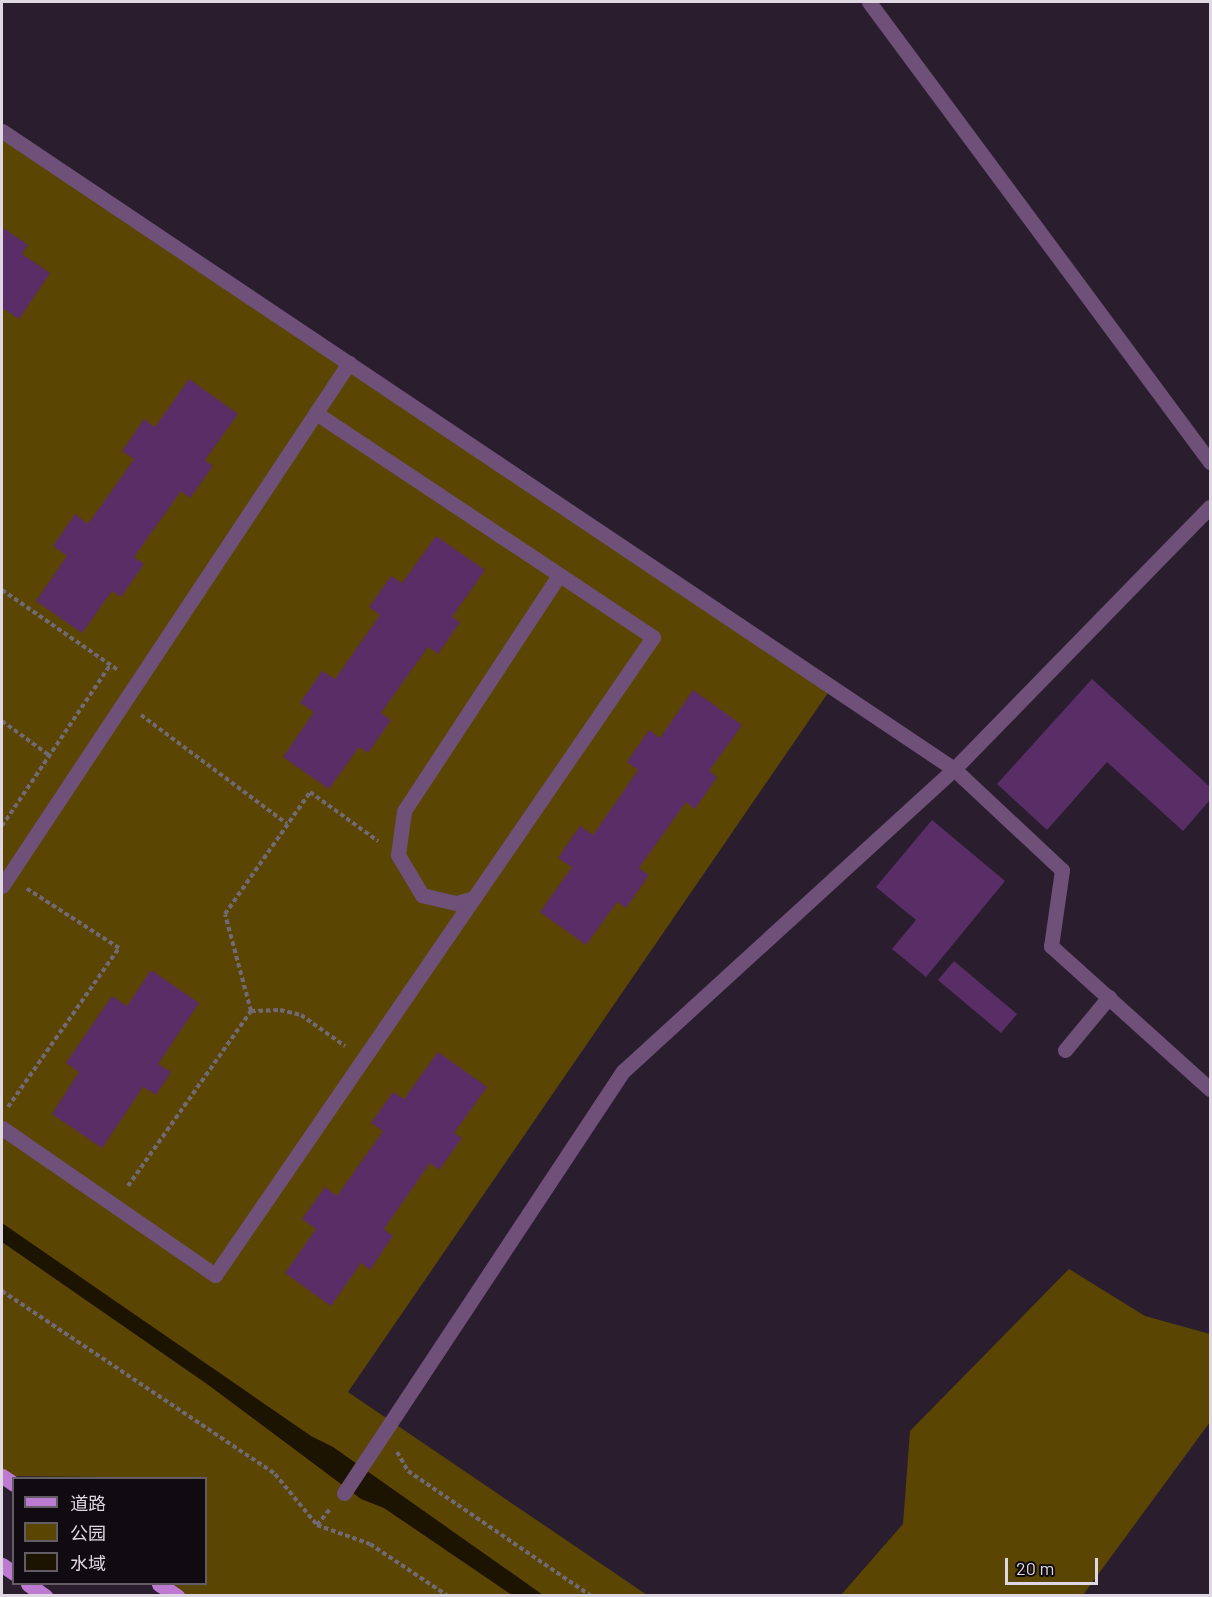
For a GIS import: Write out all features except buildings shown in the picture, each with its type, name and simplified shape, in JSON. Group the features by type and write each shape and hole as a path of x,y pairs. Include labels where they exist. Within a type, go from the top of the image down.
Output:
{"main road":[{"path":"29,1585 45,1596"},
{"path":"160,1585 177,1596"}],"street":[{"path":"869,2 1210,462"},
{"path":"2,131 954,769 1062,870 1051,946 1210,1089"},
{"path":"5,881 349,363"},
{"path":"2,1128 215,1275 653,637 316,413"},
{"path":"344,1493 387,1433 623,1071 954,769 1210,507"},
{"path":"474,898 456,903 422,894 398,855 404,811 559,575"},
{"path":"1065,1050 1108,997"}],"path":[{"path":"2,590 136,683"},
{"path":"2,826 110,665"},
{"path":"123,702 287,824"},
{"path":"2,721 49,755"},
{"path":"115,1206 251,1011 225,914 310,792 398,855"},
{"path":"2,1117 119,948 5,881"},
{"path":"251,1011 280,1010 301,1016 364,1059"},
{"path":"2,1291 275,1474 317,1525 370,1544 448,1596"},
{"path":"387,1433 408,1471 591,1596"}],"green space":[{"path":"2,131 832,687 348,1392 647,1595 177,1595 161,1585 207,1585 207,1477 2,1476"},
{"path":"1069,1269 1145,1316 1210,1334 1210,1422 1083,1595 841,1595 903,1524 910,1431"}],"water":[{"path":"2,1223 311,1436 333,1447 543,1595 512,1595 384,1508 361,1499 207,1384 2,1242"}]}
